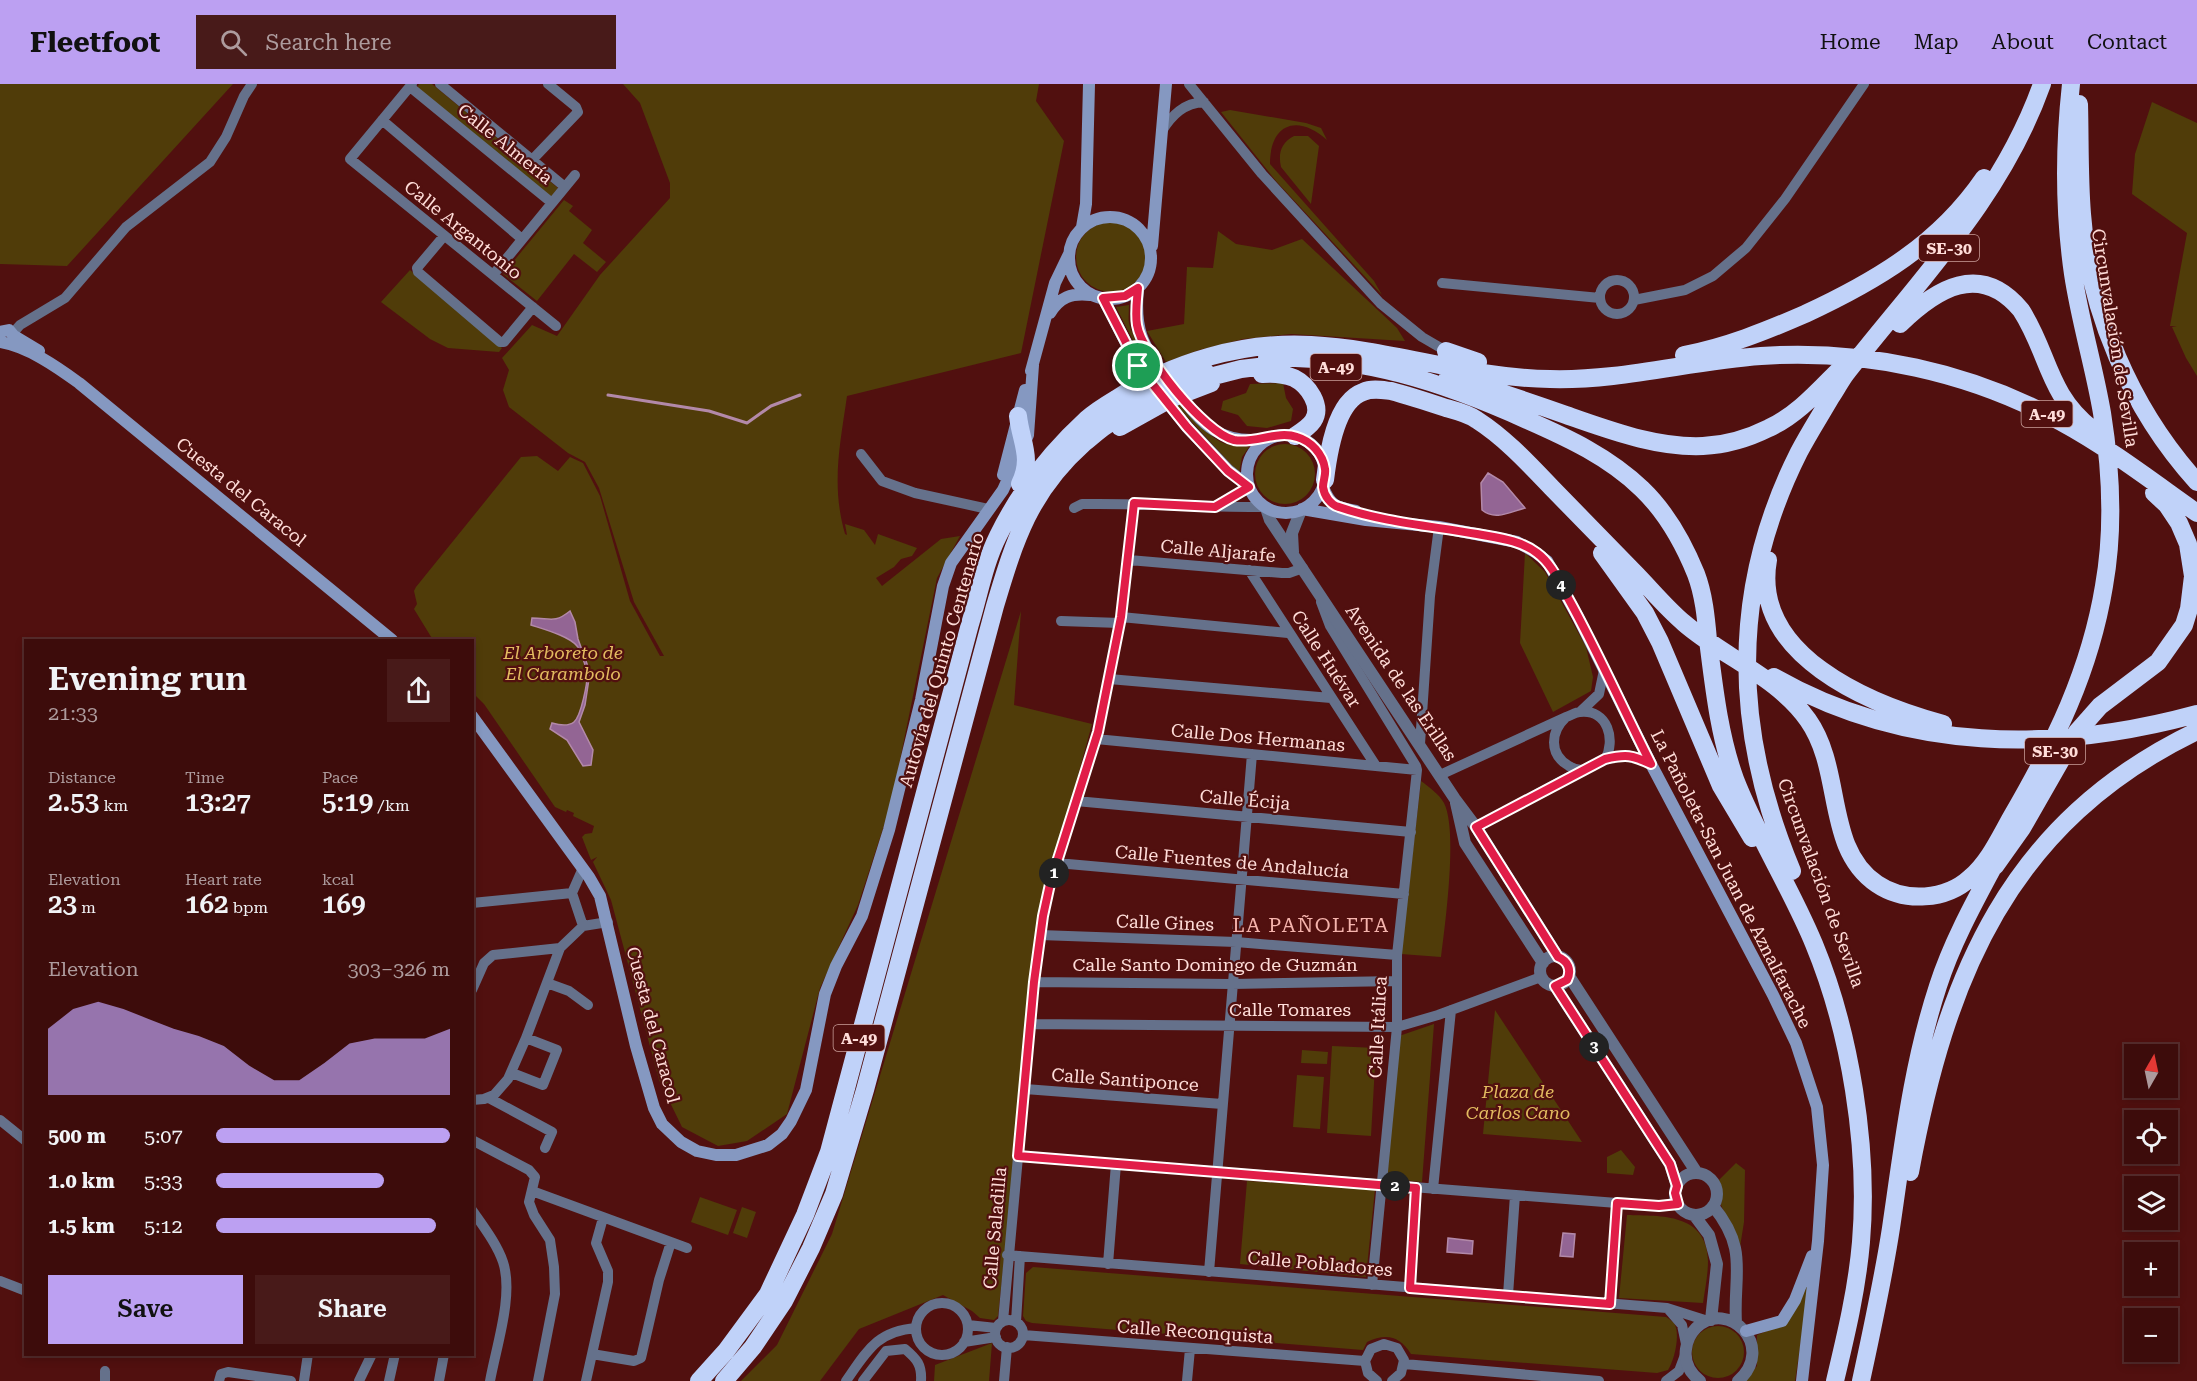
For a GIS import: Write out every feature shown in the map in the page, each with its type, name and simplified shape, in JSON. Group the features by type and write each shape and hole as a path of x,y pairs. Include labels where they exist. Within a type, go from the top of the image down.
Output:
{"highway":[{"path":"1508,368 1555,370 1624,367 1703,351 1787,322 1864,286 1929,239 1957,213 1990,169 2036,84"},
{"name":"Circunvalación de Sevilla","path":"1843,1381 1860,1302 1869,1219 1869,1156 1861,1082 1851,1036 1834,976 1769,808 1753,742 1747,688 1747,636 1758,563 1780,493 1813,425 1846,373 1960,234 1992,186 2015,145 2042,84"},
{"path":"2070,84 2065,160 2068,230 2074,276 2106,417"},
{"path":"2078,84 2084,235 2090,270 2104,323 2120,364 2158,432 2197,482"},
{"name":"Circunvalación de Sevilla","path":"1862,1381 1889,1241 1906,1116 1924,1032 1938,984 1982,887 2068,727 2088,677 2107,612 2116,544 2106,417 2076,236 2073,165 2078,84"},
{"path":"1831,397 1916,308 1936,293 1959,284 1977,284 1995,288 2013,301 2026,318 2054,384 2075,415 2196,512"},
{"path":"1313,345 1326,350 1378,359 1469,382 1625,434 1668,444 1703,446 1725,443 1771,427 1802,407 1903,305"},
{"name":"Autovía del Quinto Centenario","path":"1188,379 1220,354 1292,344 1382,354 1474,371 1548,380 1635,374 1761,356 1877,365 1941,374 1974,383 2035,408 2102,446 2196,512"},
{"path":"1446,351 1508,368 1571,375 1635,374"},
{"path":"1069,456 1141,400 1218,367 1266,358 1299,357 1337,360 1412,376 1467,395 1545,428 1595,453 1618,469 1661,509 1683,543 1698,578 1720,726 1735,779 1795,901 1828,984 1842,1032 1851,1077 1861,1164 1861,1241 1852,1307 1835,1381"},
{"path":"1548,380 1593,383 1766,363 1830,360"},
{"name":"Autovía del Quinto Centenario","path":"699,1381 726,1352 768,1294 805,1215 829,1152 965,646 996,540 1023,490 1036,472 1089,416 1141,400 1188,379 1265,365 1335,367 1384,376 1431,395 1475,417"},
{"path":"1877,365 1957,386 2039,417 2095,449 2139,480 2167,505 2179,523 2188,544 2193,576 2192,590 2184,625 2176,640 2158,662 2100,706 2077,732 2022,828 1993,869"},
{"path":"1188,379 1264,374 1283,375 1297,379 1313,396 1316,412 1313,420 1295,436"},
{"path":"1324,484 1329,445 1346,405 1363,392 1377,389 1412,396 1475,417 1520,455 1663,604 1713,647 1774,686 1794,704 1809,721 1828,761 1843,835 1851,855 1863,872 1876,883 1898,893 1920,897 1956,887 1970,878 1978,869 1993,848 2050,749 2082,674 2093,635 2104,588 2113,499"},
{"name":"Autovía del Quinto Centenario","path":"724,1381 753,1347 784,1301 811,1248 834,1194 865,1090 994,606 1011,553 1033,504 1069,456 1104,426 1141,400"},
{"path":"1432,404 1485,437 1536,485 1602,553 1627,586 1645,613 1660,642 1721,786 1781,889 1828,984"},
{"path":"996,540 1000,524 1027,468 1028,457 1018,416"},
{"path":"1780,493 1767,565 1768,593 1780,629 1800,653 1831,676 1897,710 1950,726 2030,740"},
{"path":"1636,574 1714,638 1775,677 1819,699 1874,719 1923,731 1981,739 2030,740 2092,736 2197,714"},
{"path":"1862,1381 1892,1276 1910,1170 1928,1086 1957,990 1973,954 2014,884 2041,849 2069,819 2126,772 2160,750 2197,731"}],"main road":[{"path":"1089,84 1086,204 1082,227 1074,238 1069,254 1071,269 1077,282 1099,297 1138,366 1187,427 1228,471 1249,487"},
{"path":"1099,297 1125,296 1138,288 1149,271 1166,84"},
{"path":"1082,227 1101,217 1113,216 1125,219 1142,231 1151,250"},
{"name":"Cuesta del Caracol","path":"988,509 1004,472 1055,283 1069,254"},
{"path":"1138,288 1137,326 1151,357 1186,403 1209,425 1227,437 1248,441 1282,435 1305,440 1315,447 1321,457 1325,468 1324,484 1329,501 1338,507 1404,522"},
{"name":"Cuesta del Caracol","path":"1044,322 1062,298 1077,293 1099,297"},
{"name":"Cuesta del Caracol","path":"6,336 65,374 391,639"},
{"name":"Cuesta del Caracol","path":"474,719 583,868 600,896 636,1046 654,1108 662,1124 681,1142 698,1151 716,1155 736,1155 768,1145 782,1134 792,1121 806,1090 825,994 836,966 862,916 890,823 921,700 943,586 951,563 1003,490 1028,435 1033,365"},
{"path":"1270,438 1253,452 1246,473 1249,487 1255,498 1265,507 1283,513 1302,510 1366,520 1404,522"},
{"path":"1302,510 1315,500 1324,484"},
{"name":"La Pañoleta-San Juan de Aznalfarache","path":"1404,522 1517,542 1547,561 1578,617 1651,764 1796,1043 1817,1107 1823,1165 1818,1241 1802,1381"},
{"path":"1741,1327 1782,1322 1795,1300 1818,1241"}],"street":[{"path":"6,336 72,291 112,240 136,217 196,175 210,162 226,137 244,96 252,84"},
{"name":"Calle Almería","path":"440,84 565,187"},
{"path":"532,160 578,112 576,107 548,84"},
{"path":"1189,84 1262,174 1380,303 1422,337 1446,351"},
{"path":"1196,84 1202,99"},
{"path":"1634,300 1685,290 1713,276 1746,248 1785,199 1863,84"},
{"path":"411,85 382,120 522,239"},
{"name":"Calle Almería","path":"411,85 552,203"},
{"path":"1162,132 1169,120 1181,110 1202,99"},
{"name":"Calle Argantonio","path":"382,120 350,159 556,326"},
{"path":"493,275 575,174"},
{"path":"444,236 417,270 500,342 504,342 533,307"},
{"path":"1617,280 1630,286 1634,300 1632,306 1623,313 1613,314 1604,308 1600,298 1603,287 1617,280"},
{"path":"1442,283 1600,298"},
{"path":"861,454 882,481 915,493 988,509"},
{"path":"1215,507 1249,487"},
{"path":"1074,508 1082,504 1134,503 1265,507"},
{"name":"Calle Saladilla","path":"998,1329 1025,1089 1034,982 1045,903 1096,740 1120,620 1129,560 1134,503"},
{"name":"Avenida de las Erillas","path":"1265,507 1270,520 1455,799 1476,827 1558,957"},
{"path":"1293,554 1292,533 1302,510"},
{"path":"1420,744 1430,596 1439,527"},
{"name":"Calle Aljarafe","path":"1129,560 1289,573 1303,568"},
{"name":"Calle Huévar","path":"1249,570 1376,766"},
{"name":"Avenida de las Erillas","path":"1316,588 1330,626 1417,770"},
{"path":"1060,621 1120,620 1288,633"},
{"path":"1440,775 1580,712 1599,694 1604,670"},
{"path":"1109,679 1331,698"},
{"path":"1580,712 1594,715 1606,724 1611,744 1605,759"},
{"path":"1566,717 1555,731 1555,749 1565,764 1582,770"},
{"name":"Calle Dos Hermanas","path":"1096,740 1417,770"},
{"path":"1209,1272 1252,754"},
{"path":"1476,827 1605,759 1622,755 1634,756 1651,764"},
{"name":"Calle Itálica","path":"1372,1285 1397,1027 1397,955 1417,770"},
{"name":"Avenida de las Erillas","path":"1455,799 1465,843 1543,963"},
{"name":"Calle Écija","path":"1076,801 1411,832"},
{"name":"Calle Fuentes de Andalucía","path":"1057,863 1404,894"},
{"path":"583,868 572,893 583,926"},
{"path":"474,903 572,893"},
{"path":"474,1100 489,1098 499,1091 512,1073 560,948 583,926 608,922"},
{"name":"Calle Gines","path":"1040,935 1236,942 1397,955"},
{"path":"474,986 484,963 493,955 560,948"},
{"path":"1569,976 1563,984 1555,986 1547,984 1540,972 1543,963 1549,958 1558,957 1566,962 1569,966 1569,976 1697,1173 1707,1177 1716,1186 1717,1193 1713,1206 1705,1214 1694,1215 1684,1212 1678,1204 1675,1193 1677,1186 1685,1176 1697,1173"},
{"name":"Calle Tomares","path":"1030,1024 1397,1027 1541,977"},
{"name":"Calle Santo Domingo de Guzmán","path":"1034,982 1232,984 1397,981"},
{"path":"547,983 569,991 588,1005"},
{"path":"1555,986 1670,1164 1677,1186"},
{"path":"1433,1189 1451,1010"},
{"path":"512,1073 543,1085 557,1050 526,1038"},
{"name":"Calle Santiponce","path":"1025,1089 1222,1104"},
{"path":"489,1098 552,1132 545,1148"},
{"path":"0,1120 24,1139"},
{"path":"474,1141 531,1172 536,1180 529,1200 530,1207 551,1244 555,1291 538,1381"},
{"path":"1018,1156 1515,1196 1659,1206 1678,1204"},
{"path":"1108,1263 1116,1164"},
{"path":"1410,1288 1416,1188"},
{"path":"532,1191 687,1248"},
{"path":"1508,1295 1515,1196"},
{"path":"1610,1304 1617,1203"},
{"path":"1713,1206 1725,1221 1733,1237 1739,1265 1735,1300 1741,1327 1751,1340 1753,1358 1750,1367 1738,1381"},
{"path":"474,1213 500,1254 506,1275 505,1303 490,1381"},
{"path":"1694,1215 1709,1235 1717,1264 1710,1320"},
{"path":"586,1381 608,1282 608,1271 596,1243 603,1218"},
{"path":"592,1354 634,1361 641,1358 659,1280 671,1242"},
{"name":"Calle Pobladores","path":"1007,1256 1667,1308 1710,1320"},
{"name":"Calle Saladilla","path":"1016,1322 1020,1256"},
{"path":"1,1282 24,1290"},
{"path":"945,1303 960,1310 968,1325 968,1334 964,1342 952,1353 935,1354 921,1344 916,1328 922,1313 936,1304 945,1303"},
{"path":"1667,1308 1682,1324 1688,1367 1700,1381"},
{"path":"1666,1381 1679,1371 1691,1334 1698,1326 1710,1320 1720,1319 1741,1327"},
{"path":"964,1342 998,1329 1012,1320 1021,1327 1023,1335 1019,1343 1007,1347 1000,1344 998,1329"},
{"path":"968,1325 998,1329"},
{"path":"846,1381 870,1346 891,1332 916,1328"},
{"name":"Calle Reconquista","path":"1023,1335 1365,1361"},
{"path":"1375,1381 1366,1369 1365,1361 1371,1349 1379,1344 1388,1344 1400,1351 1404,1364 1401,1373 1392,1381"},
{"path":"1004,1381 1007,1347"},
{"path":"863,1381 886,1351 905,1348 917,1358 921,1376"},
{"path":"1187,1381 1190,1349"},
{"path":"304,1381 308,1356"},
{"path":"359,1381 371,1356"},
{"path":"389,1381 395,1356"},
{"path":"439,1381 444,1356"},
{"path":"875,1381 876,1362"},
{"path":"1404,1364 1525,1378 1599,1381"},
{"path":"219,1381 221,1374 228,1372 291,1381"}],"green space":[{"path":"0,84 233,84 67,266 0,264"},
{"path":"419,84 432,84 558,188 550,198 417,88"},
{"name":"El Arboreto de El Carambolo","path":"623,84 1039,84 1036,101 1064,141 1021,353 847,396 838,465 838,499 845,534 847,535 845,524 864,530 875,545 878,534 917,548 912,556 901,559 894,567 876,578 882,586 941,539 960,536 937,578 891,804 858,905 820,988 787,1114 747,1141 718,1146 682,1127 659,1080 611,900 593,862 597,857 591,860 582,837 592,833 594,826 573,816 574,813 555,807 484,704 474,694 474,639 432,639 414,609 417,604 414,591 416,587 521,457 537,456 558,471 570,457 583,463 600,496 630,601 660,656 664,656 634,602 599,488 585,462 568,453 509,407 503,390 509,370 502,358 532,325 557,336 600,275 670,198 670,183 640,103"},
{"path":"2152,102 2197,123 2197,376 2172,327 2177,326 2170,326 2187,233 2132,194 2135,154"},
{"path":"1230,110 1306,123 1321,128 1327,140 1306,127 1296,125 1280,132 1271,150 1270,164 1374,281 1382,295 1276,181 1221,112"},
{"path":"1294,136 1308,136 1319,146 1311,204 1281,167 1282,149 1286,142"},
{"path":"564,200 573,206 569,211 592,230 583,243 606,262 597,272 574,254 537,301 503,274"},
{"path":"1111,222 1124,225 1136,232 1143,244 1146,257 1143,270 1136,282 1124,289 1111,292 1098,289 1086,282 1079,270 1076,257 1079,244 1086,232 1098,225"},
{"path":"1218,231 1236,244 1272,250 1302,239 1397,328 1405,341 1291,334 1243,339 1199,350 1166,362 1147,331 1184,324 1187,267 1213,268"},
{"path":"410,270 502,348 499,352 448,348 430,339 381,302"},
{"path":"1129,305 1129,323 1143,353 1185,410 1214,438 1226,444 1249,447 1242,457 1239,473 1179,408 1146,366 1116,307"},
{"path":"1283,383 1286,398 1293,409 1291,421 1267,428 1247,426 1238,415 1221,410 1223,401 1246,393 1250,384"},
{"path":"1285,444 1302,449 1310,457 1315,474 1310,491 1302,499 1285,504 1268,499 1260,491 1255,474 1260,457 1268,449"},
{"path":"1525,553 1545,572 1586,647 1593,677 1591,691 1553,712 1520,643"},
{"path":"1021,611 1014,705 1092,724 1042,907 998,1316 994,1320 980,1318 943,1295 859,1329 820,1381 741,1381 777,1345 832,1234"},
{"path":"1421,781 1442,800 1448,816 1449,878 1441,957 1401,954"},
{"name":"Plaza de Carlos Cano","path":"1495,1010 1582,1142 1483,1134"},
{"path":"1434,1024 1422,1182 1387,1178 1399,1036"},
{"path":"1332,1046 1376,1048 1371,1136 1327,1133"},
{"path":"1302,1050 1328,1052 1327,1064 1301,1063"},
{"path":"1297,1075 1324,1077 1320,1129 1293,1127"},
{"path":"1621,1150 1635,1167 1633,1175 1607,1173 1607,1157"},
{"path":"1736,1163 1745,1170 1744,1222 1740,1247 1721,1205 1722,1189 1718,1181"},
{"path":"1247,1181 1375,1189 1366,1277 1240,1264"},
{"path":"700,1197 737,1210 728,1235 691,1222"},
{"path":"742,1207 756,1212 747,1238 733,1233"},
{"path":"1627,1215 1680,1220 1700,1234 1706,1245 1708,1261 1703,1303 1619,1298"},
{"path":"1812,1266 1795,1381 1745,1381 1757,1366 1757,1335 1785,1324"},
{"path":"1033,1267 1666,1317 1674,1323 1677,1340 1668,1370 1657,1373 1411,1354 1402,1343 1386,1337 1367,1342 1363,1350 1032,1323 1026,1321 1023,1316 1026,1273"},
{"path":"1713,1326 1723,1326 1737,1333 1744,1352 1737,1371 1723,1378 1713,1378 1703,1374 1696,1367 1692,1357 1692,1347 1696,1337 1703,1330"},
{"path":"992,1343 989,1381 934,1381 935,1365"}],"shaded area":[{"path":"1488,473 1503,482 1525,508 1497,515 1482,510 1481,483"},
{"path":"570,611 590,672 585,705 579,722 593,750 591,765 583,766 567,740 550,729 552,723 569,725 577,719 587,673 579,648 556,633 531,625 532,618 556,619"},
{"path":"1563,1233 1575,1234 1573,1257 1560,1256"},
{"path":"1448,1238 1473,1241 1472,1254 1447,1252"}],"waterway":[{"path":"608,395 709,411 747,423 771,406 800,395"}],"district":[{"name":"LA PAÑOLETA","path":"1311,925"}],"route":[{"path":"1138,288 1137,326 1151,357 1186,403 1219,433 1234,440 1248,441 1282,435 1305,440 1315,447 1321,457 1325,468 1323,487 1329,501 1338,507 1525,545 1547,561 1578,617 1651,764 1634,756 1622,755 1605,759 1476,827 1558,957 1569,966 1567,980 1555,986 1670,1164 1677,1186 1675,1193 1678,1204 1645,1206 1617,1203 1610,1304 1410,1288 1416,1188 1018,1156 1034,982 1045,903 1098,732 1121,617 1134,503 1215,507 1249,487 1228,471 1187,427 1138,366 1103,298 1125,296 1138,288"}]}
